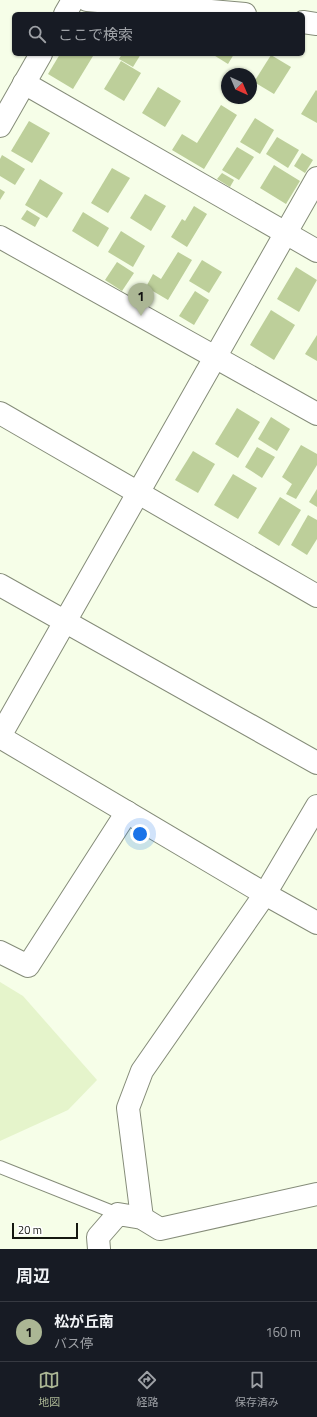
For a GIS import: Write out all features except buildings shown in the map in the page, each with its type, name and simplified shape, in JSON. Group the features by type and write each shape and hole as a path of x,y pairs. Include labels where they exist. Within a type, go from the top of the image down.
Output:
{"street":[{"path":"66,12 73,0"},
{"path":"87,0 142,2 228,12"},
{"path":"305,22 317,24"},
{"path":"0,126 41,56"},
{"path":"24,84 317,250"},
{"path":"317,178 0,736 265,894 317,923"},
{"path":"0,237 317,414"},
{"path":"0,413 317,596"},
{"path":"0,585 317,763"},
{"path":"142,1218 128,1108 142,1070 265,894 317,806"},
{"path":"0,952 28,966 127,812"},
{"path":"99,1249 98,1237 118,1214 142,1218 160,1229 317,1194"}],"lane":[{"path":"0,1167 118,1214"}],"green space":[{"path":"0,982 23,996 97,1080 68,1110 0,1141"}],"place":[{"name":"松が丘南","path":"141,316"}]}
